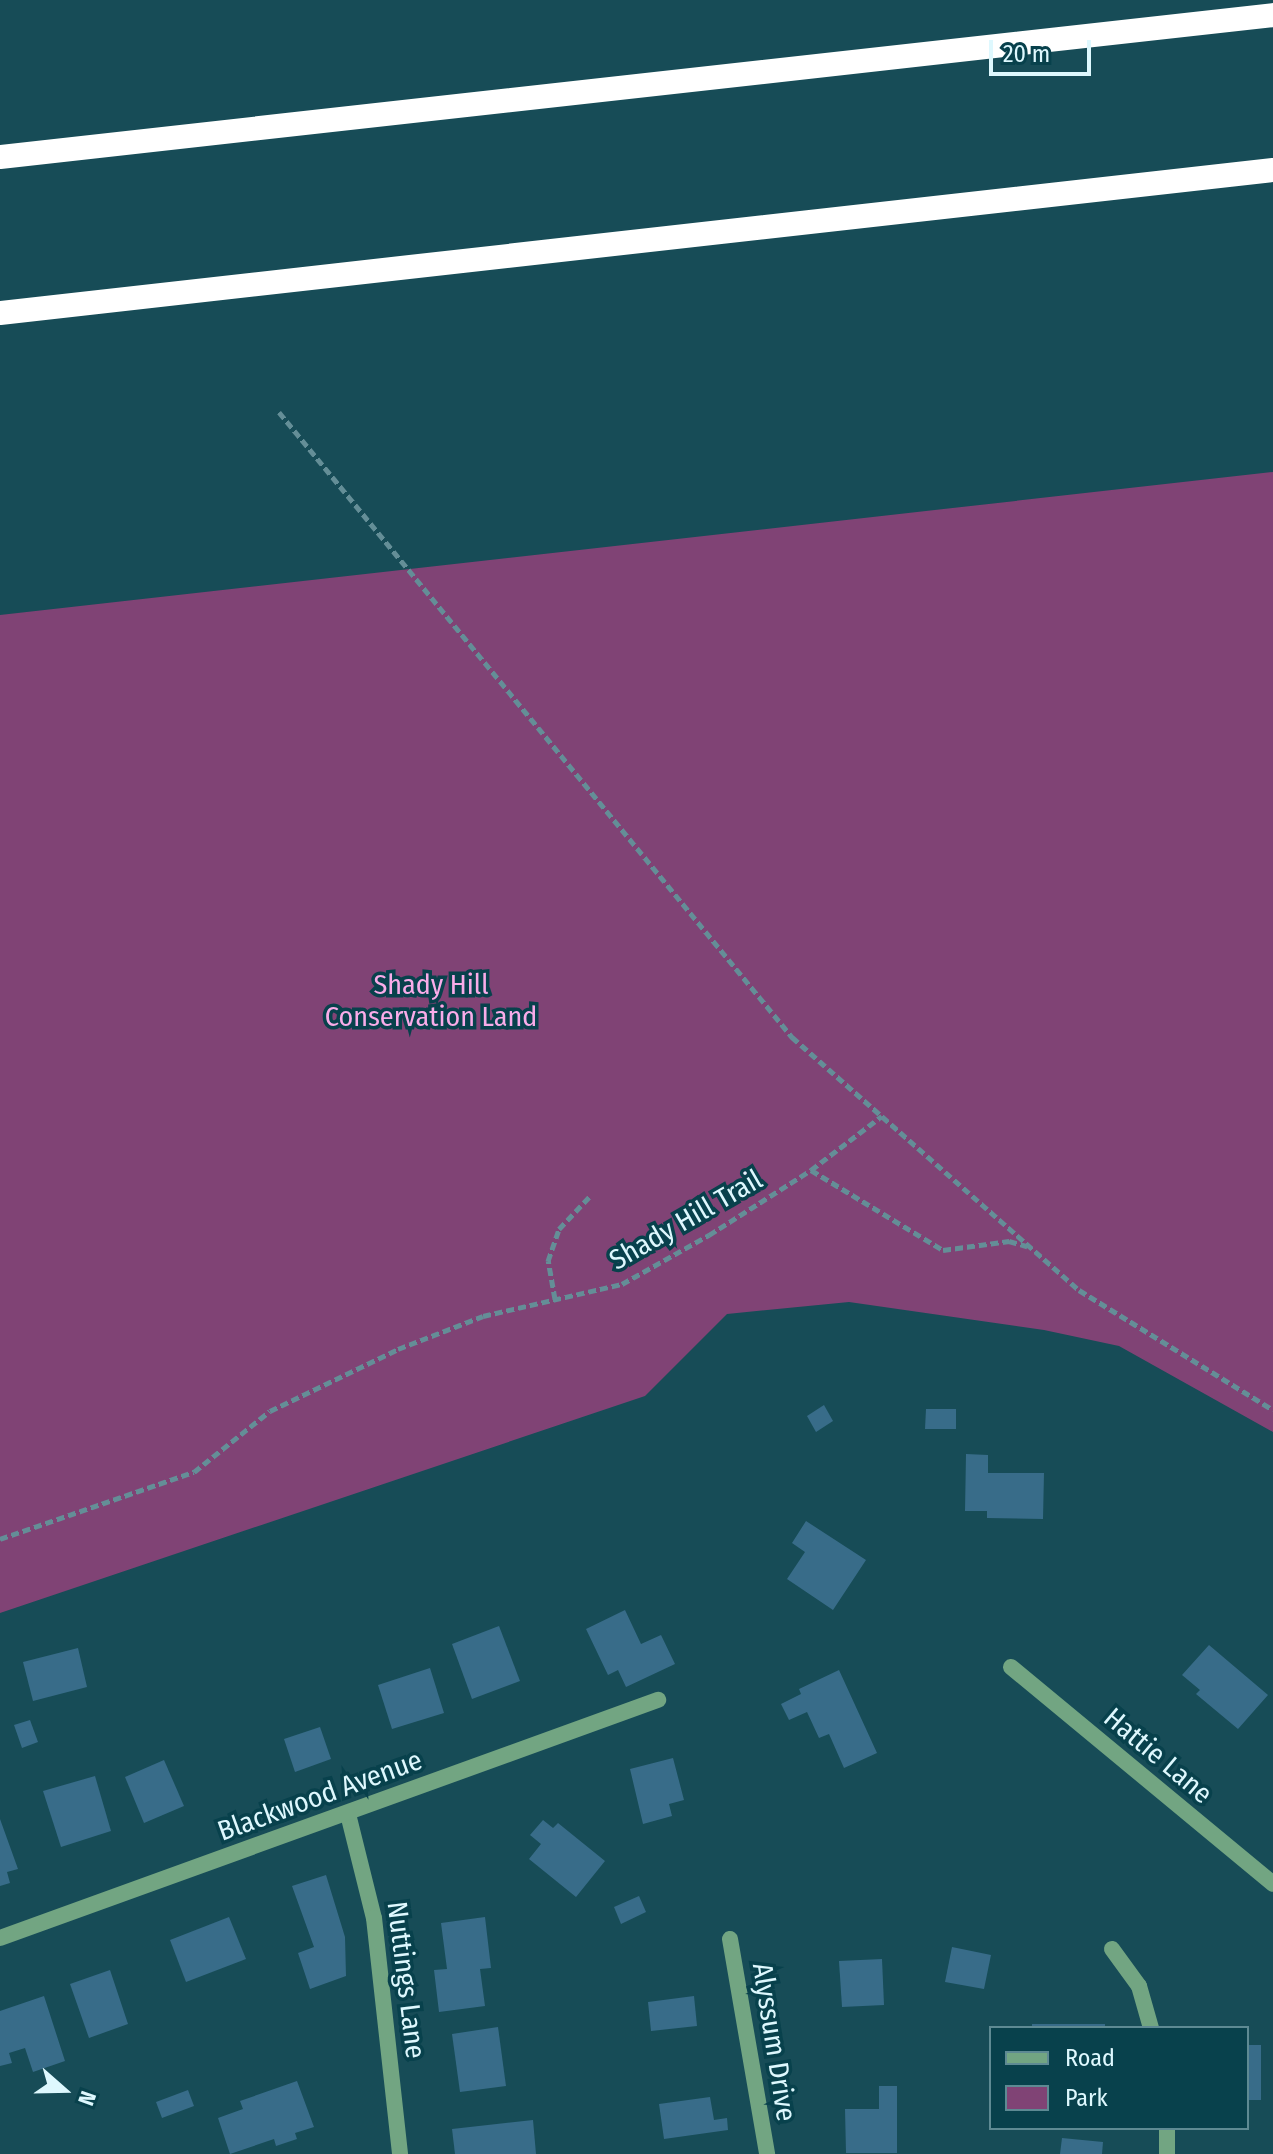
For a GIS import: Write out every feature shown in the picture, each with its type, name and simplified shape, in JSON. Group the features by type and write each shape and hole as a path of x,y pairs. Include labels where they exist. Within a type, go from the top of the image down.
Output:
{"highway":[{"path":"0,157 1273,15"},
{"path":"0,313 1273,170"}],"street":[{"name":"Hattie Lane","path":"1011,1667 1273,1884"},
{"name":"Blackwood Avenue","path":"0,1938 658,1700"},
{"name":"Nuttings Lane","path":"348,1814 374,1918 400,2154"},
{"name":"Alyssum Drive","path":"730,1939 767,2154"},
{"path":"1112,1949 1139,1986 1150,2026"},
{"path":"1167,2130 1167,2154"}],"path":[{"path":"279,412 792,1037 1079,1290 1273,1410"},
{"name":"Shady Hill Trail","path":"0,1539 194,1472 270,1411 398,1349 483,1316 622,1284 709,1235 811,1170 882,1116"},
{"path":"811,1170 943,1250 1009,1241 1031,1248"},
{"path":"555,1299 548,1261 559,1229 589,1197"}],"green space":[{"name":"Shady Hill Conservation Land","path":"1273,472 1273,1432 1119,1346 1044,1330 849,1302 727,1314 645,1396 0,1613 0,615"}],"building":[{"path":"824,1405 833,1421 816,1432 807,1416"},
{"path":"926,1409 956,1409 956,1429 925,1429"},
{"path":"966,1454 988,1455 988,1473 1044,1473 1043,1519 987,1518 987,1511 965,1511"},
{"path":"806,1521 866,1560 833,1610 787,1579 805,1552 792,1543"},
{"path":"625,1610 641,1644 661,1635 675,1664 626,1687 618,1670 608,1675 586,1629"},
{"path":"499,1626 520,1681 472,1699 452,1644"},
{"path":"1209,1645 1268,1695 1238,1729 1196,1694 1200,1690 1182,1675"},
{"path":"78,1648 87,1687 33,1701 23,1662"},
{"path":"430,1668 444,1713 392,1729 378,1685"},
{"path":"839,1670 877,1753 844,1768 829,1734 819,1738 807,1712 789,1720 781,1704 801,1694 799,1689"},
{"path":"30,1720 38,1742 22,1748 14,1725"},
{"path":"320,1727 331,1759 295,1772 284,1739"},
{"path":"673,1758 684,1800 669,1804 672,1816 643,1824 630,1769"},
{"path":"164,1760 184,1806 144,1823 125,1777"},
{"path":"95,1776 111,1831 61,1847 43,1791"},
{"path":"0,1819 18,1869 7,1872 10,1883 0,1886"},
{"path":"543,1820 553,1828 558,1823 605,1861 576,1897 529,1859 541,1844 530,1835"},
{"path":"326,1875 345,1937 346,1976 310,1989 298,1953 314,1947 292,1886"},
{"path":"639,1896 646,1912 621,1924 614,1907"},
{"path":"229,1917 246,1959 186,1982 170,1940"},
{"path":"485,1917 491,1968 480,1969 485,2006 439,2012 434,1970 447,1969 441,1923"},
{"path":"952,1947 991,1955 984,1989 945,1982"},
{"path":"882,1959 884,2005 842,2007 839,1961"},
{"path":"110,1970 128,2024 89,2038 70,1984"},
{"path":"44,1996 65,2061 33,2072 25,2048 9,2053 12,2063 0,2066 0,2011"},
{"path":"694,1996 697,2026 651,2031 648,2002"},
{"path":"1032,2024 1105,2024 1105,2026"},
{"path":"498,2027 506,2086 460,2092 452,2034"},
{"path":"1249,2045 1261,2045 1261,2100 1249,2100"},
{"path":"297,2081 314,2127 295,2133 297,2139 276,2146 274,2139 230,2154 218,2118 243,2109 240,2101"},
{"path":"879,2086 897,2086 897,2153 846,2153 845,2109 879,2109"},
{"path":"188,2090 194,2106 162,2118 156,2102"},
{"path":"710,2097 714,2120 727,2118 728,2130 664,2139 659,2104"},
{"path":"533,2120 536,2154 455,2154 452,2129"},
{"path":"1062,2138 1103,2142 1102,2154 1060,2154"}]}
